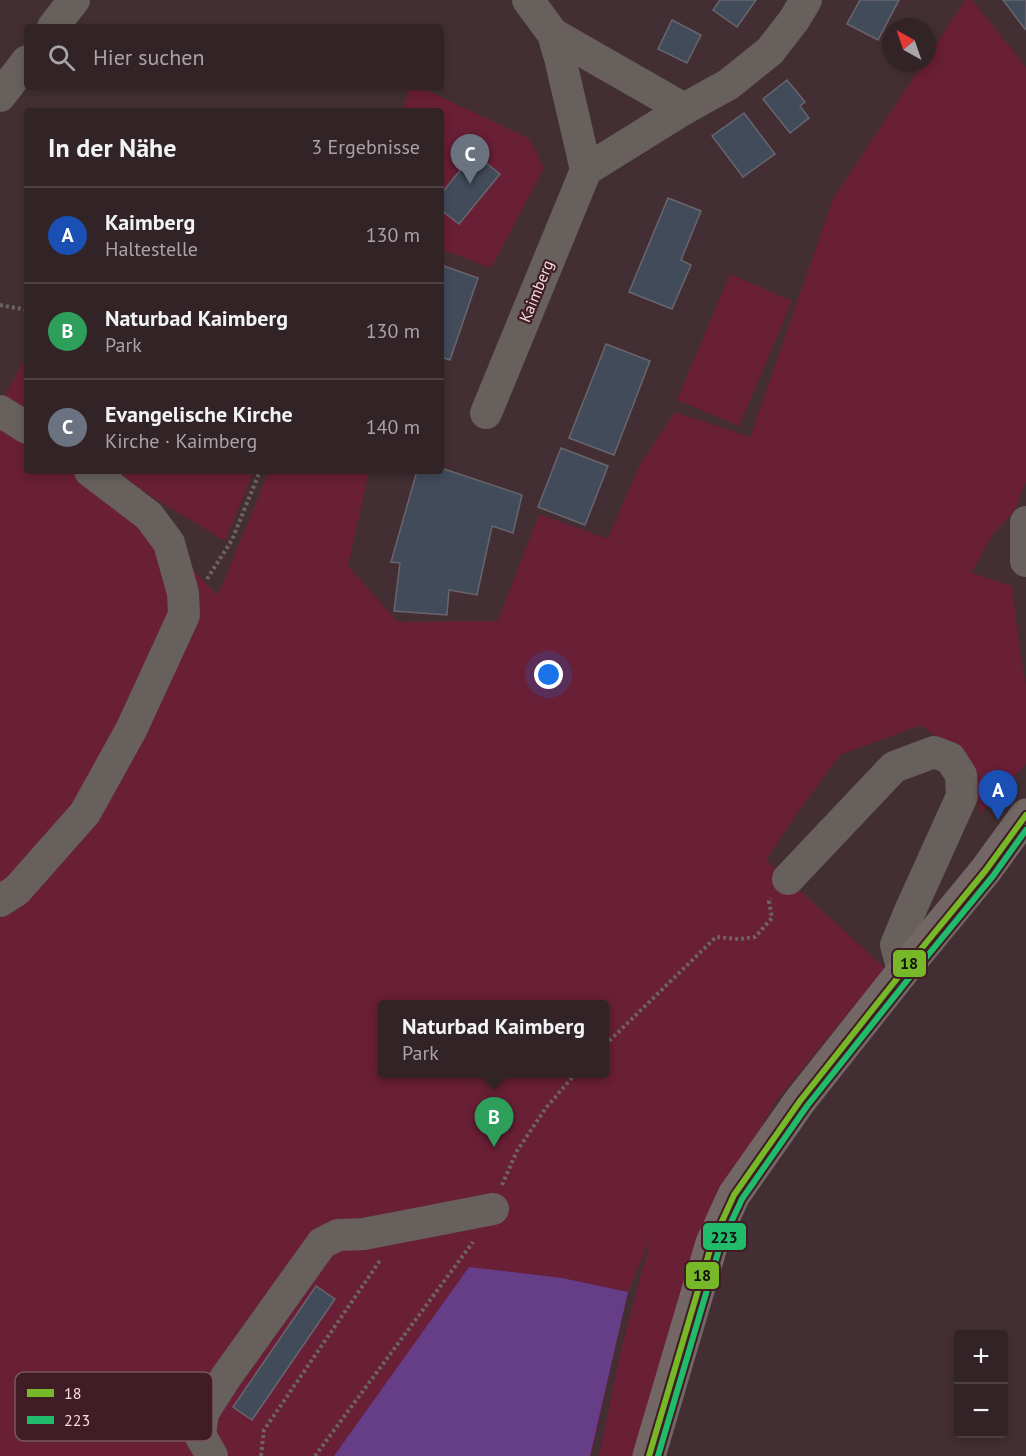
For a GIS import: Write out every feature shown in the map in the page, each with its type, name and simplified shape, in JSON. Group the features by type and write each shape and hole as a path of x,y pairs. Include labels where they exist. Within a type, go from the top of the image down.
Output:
{"main road":[{"path":"649,1456 712,1243 734,1195 800,1101 986,870 1026,815"}],"street":[{"path":"55,24 74,0"},
{"path":"528,0 553,34 586,170 729,84 770,51 806,0"},
{"path":"553,34 684,109"},
{"path":"0,96 24,65"},
{"name":"Kaimberg","path":"486,413 586,170"},
{"path":"0,411 24,426"},
{"path":"0,901 17,890 85,813 131,730 184,615 183,593 169,543 149,516 94,474"},
{"path":"1026,522 1026,561"},
{"path":"788,879 894,767 934,752 950,758 961,776 962,796 896,945 903,971"},
{"path":"213,1396 322,1244 338,1235 364,1234 493,1209"},
{"path":"203,1441 212,1456"}],"path":[{"path":"0,305 24,309"},
{"path":"184,615 232,540 259,474"},
{"path":"609,1041 716,937 739,939 755,937 772,918 769,901 788,879"},
{"path":"315,1456 489,1221 497,1196 517,1151 545,1109 572,1078"},
{"path":"261,1456 264,1430 400,1227"}],"shaded area":[{"path":"965,0 972,0 1026,67 1026,482 1016,509 993,534 971,573 1012,586 1026,685 1026,764 980,814 973,766 921,725 840,755 766,860 885,968 775,1102 699,1242 636,1456 599,1456 621,1350 652,1234 628,1292 591,1456 0,1456 0,401 24,416 24,474 96,474 218,595 268,474 368,474 348,566 398,622 498,621 539,514 608,539 639,466 675,412 750,437 833,199 917,72 936,72 936,44"},
{"path":"409,90 426,90 530,139 544,168 491,268 444,250 444,108 403,108"},
{"path":"730,274 792,301 739,426 677,400"},
{"path":"24,360 24,409 5,396"},
{"path":"119,474 253,474 225,541"},
{"path":"469,1267 562,1278 628,1292 590,1456 334,1456"}],"building":[{"path":"720,0 756,0 737,27 713,10"},
{"path":"860,0 899,0 890,18 882,18 882,32 878,40 847,24"},
{"path":"1003,0 1026,0 1026,29 1025,29"},
{"path":"672,20 701,35 687,63 658,49"},
{"path":"787,80 805,102 800,106 809,118 790,133 763,99"},
{"path":"744,113 775,154 743,177 712,136"},
{"path":"474,153 500,174 459,224 444,212 444,190"},
{"path":"668,198 701,211 681,260 691,265 672,309 629,292"},
{"path":"444,266 478,278 450,360 444,358"},
{"path":"606,344 650,361 614,455 569,438"},
{"path":"561,448 608,466 585,525 538,507"},
{"path":"444,469 522,495 513,533 492,526 477,595 449,590 447,615 394,611 400,563 391,562 416,474 444,474"},
{"path":"316,1286 335,1299 252,1420 233,1407"}],"transit line":[{"name":"18","path":"649,1456 712,1243 734,1195 800,1101 986,870 1026,815"},
{"name":"223","path":"658,1456 720,1246 742,1199 807,1106 993,876 1026,830"}],"place":[{"name":"Evangelische Kirche","path":"470,184"},
{"name":"Kaimberg","path":"998,820"},
{"name":"Naturbad Kaimberg","path":"494,1147"}]}
